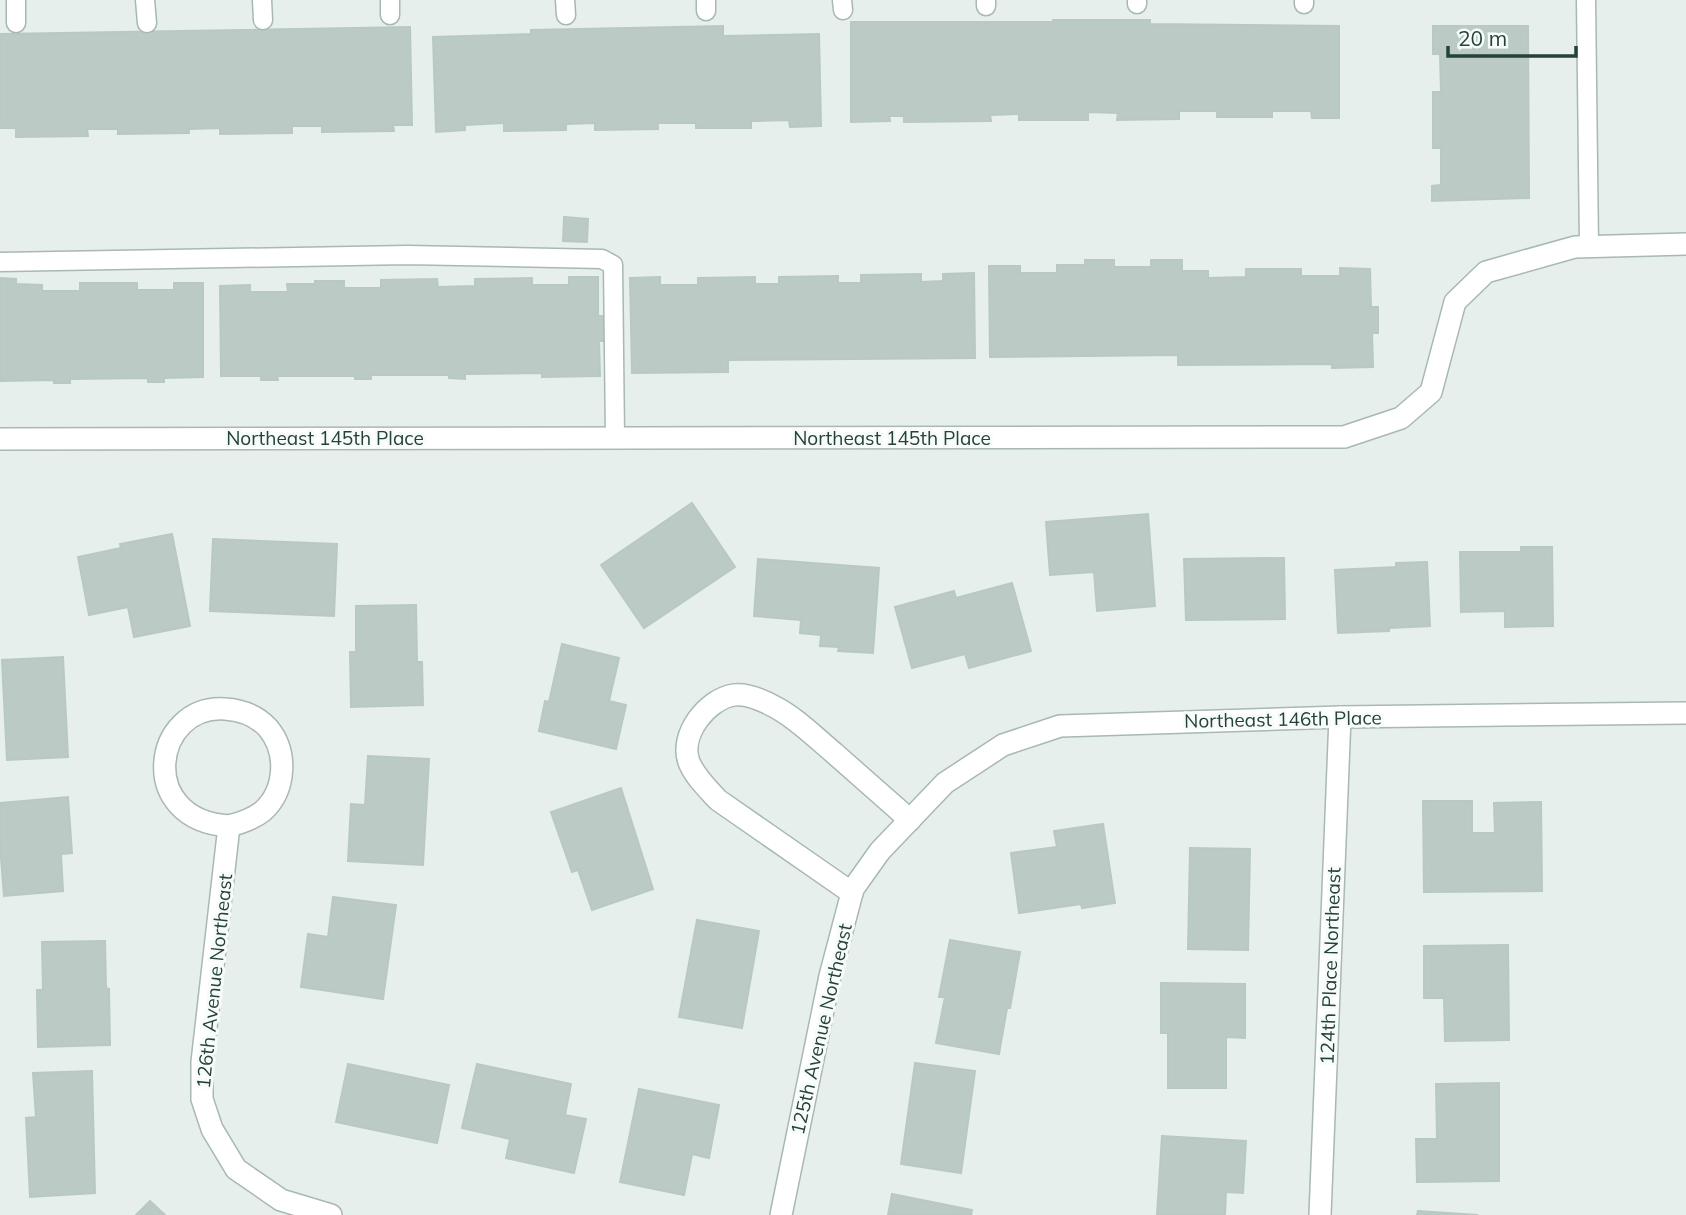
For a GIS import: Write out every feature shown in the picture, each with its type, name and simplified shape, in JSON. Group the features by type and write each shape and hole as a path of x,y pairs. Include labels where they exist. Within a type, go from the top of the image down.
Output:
{"street":[{"name":"Northeast 145th Place","path":"0,439 1344,438 1401,418 1431,393 1455,302 1486,272 1575,247 1686,244"},
{"path":"852,893 719,800 704,785 689,761 686,744 710,705 734,695 751,697 776,707 910,820"},
{"path":"218,708 236,709 254,716 268,728 278,744 282,761 281,780 274,797 262,811 247,821 229,826 210,825 193,818 179,806 169,790 164,773 166,754 172,737 184,722 200,712 218,708"},
{"name":"Northeast 146th Place","path":"880,851 945,783 1003,745 1060,726 1340,717 1686,713"},
{"name":"124th Place Northeast","path":"1320,1215 1340,717"},
{"name":"126th Avenue Northeast","path":"229,826 202,1062 202,1100 212,1129 236,1169 281,1200 331,1215"},
{"name":"125th Avenue Northeast","path":"781,1215 830,976 852,893 880,851"}],"lane":[{"path":"16,0 16,23"},
{"path":"145,0 147,23"},
{"path":"262,0 263,20"},
{"path":"1586,0 1588,246"},
{"path":"0,262 407,255 602,258 613,265 615,438"}],"building":[{"path":"1053,20 1339,26 1339,118 1312,118 1311,111 1272,111 1272,117 1217,117 1217,111 1179,111 1179,119 1117,120 1118,113 1088,112 1088,120 1019,120 1019,114 990,115 991,121 904,122 904,116 889,116 890,121 851,122 851,22"},
{"path":"723,26 723,36 819,34 821,126 790,127 789,120 751,121 751,128 696,128 696,123 658,123 658,129 595,130 595,123 566,124 566,130 504,131 504,123 465,125 465,130 436,132 433,37 531,34 531,30"},
{"path":"1433,26 1528,26 1529,198 1432,201 1432,186 1441,185 1441,148 1433,148 1433,92 1441,92 1440,54 1433,54"},
{"path":"410,27 412,125 393,125 394,131 322,132 322,126 292,126 292,133 220,134 220,128 189,129 189,133 118,134 118,129 87,129 88,136 16,137 16,128 0,128 0,34"},
{"path":"564,217 588,219 587,242 563,241"},
{"path":"1085,260 1114,260 1114,267 1151,267 1151,260 1182,260 1182,271 1208,271 1208,278 1246,277 1246,269 1301,269 1301,276 1340,276 1340,268 1370,269 1371,307 1378,307 1378,333 1372,333 1373,367 1332,368 1332,364 1178,365 1178,355 990,357 989,266 1020,266 1020,273 1057,273 1057,265 1085,265"},
{"path":"974,273 975,358 728,360 728,372 632,373 630,278 660,277 660,285 698,285 698,278 755,277 755,284 779,284 779,277 838,276 838,283 861,283 861,275 921,274 921,282 943,281 943,274"},
{"path":"569,277 598,277 598,316 607,316 607,341 599,341 600,376 542,377 542,373 465,374 465,379 449,378 449,375 371,375 371,379 355,379 355,376 277,376 278,380 261,380 261,376 221,376 220,286 250,285 250,292 288,292 287,284 315,284 315,281 344,281 344,288 381,288 381,280 437,279 438,287 475,286 475,279 532,278 532,285 569,285"},
{"path":"0,278 16,279 16,284 42,285 42,291 80,291 80,283 137,283 137,290 174,290 174,283 203,283 203,377 164,378 164,382 148,382 148,378 70,379 70,383 54,383 54,380 0,381"},
{"path":"692,503 735,567 644,628 601,565"},
{"path":"1148,514 1155,606 1097,611 1094,572 1050,575 1046,522"},
{"path":"172,534 190,626 134,637 128,607 89,615 78,557 121,548 120,544"},
{"path":"213,539 337,544 334,616 210,611"},
{"path":"1521,547 1552,547 1553,626 1505,627 1505,611 1461,612 1460,552 1521,552"},
{"path":"1284,558 1285,619 1186,620 1184,559"},
{"path":"758,559 879,568 873,653 838,651 839,647 820,646 821,635 800,633 801,620 754,616"},
{"path":"1427,562 1430,626 1338,633 1335,570 1396,567 1396,563"},
{"path":"1012,583 1031,651 969,668 965,654 912,668 895,607 954,591 956,598"},
{"path":"416,605 417,662 422,662 423,705 351,707 350,652 356,652 356,606"},
{"path":"562,644 619,658 609,701 626,705 616,749 539,731 545,701 549,702"},
{"path":"63,657 68,757 7,760 2,660"},
{"path":"368,756 429,759 423,865 348,861 351,804 365,805"},
{"path":"621,788 653,889 592,910 578,870 572,872 551,812"},
{"path":"68,797 72,853 61,854 63,891 4,896 0,803"},
{"path":"1423,801 1472,801 1472,833 1495,833 1494,803 1541,802 1542,891 1424,892"},
{"path":"1103,824 1115,903 1082,908 1081,904 1019,913 1011,853 1057,847 1054,831"},
{"path":"1190,848 1250,849 1248,950 1188,949"},
{"path":"333,897 396,905 383,999 301,987 308,934 328,937"},
{"path":"697,920 759,931 742,1028 679,1017"},
{"path":"950,940 1020,952 999,1054 936,1043 945,997 939,997"},
{"path":"105,941 110,1045 38,1047 37,990 43,990 42,942"},
{"path":"1508,945 1509,1040 1445,1041 1444,998 1424,998 1424,946"},
{"path":"1161,983 1245,984 1245,1038 1226,1037 1226,1088 1168,1088 1168,1033 1161,1033"},
{"path":"915,1063 975,1071 961,1173 901,1164"},
{"path":"348,1064 449,1085 437,1143 336,1122"},
{"path":"477,1064 571,1084 565,1115 586,1119 574,1173 506,1158 510,1139 462,1128"},
{"path":"92,1071 95,1193 30,1197 26,1118 36,1117 33,1073"},
{"path":"1499,1083 1499,1181 1417,1182 1416,1139 1437,1139 1436,1084"},
{"path":"639,1089 719,1105 709,1158 692,1154 684,1195 620,1182"},
{"path":"1162,1136 1246,1141 1243,1193 1226,1192 1225,1215 1157,1215"},
{"path":"892,1194 972,1210 971,1215 888,1215"},
{"path":"150,1201 165,1215 136,1215"},
{"path":"1418,1211 1478,1215 1417,1215"}]}
